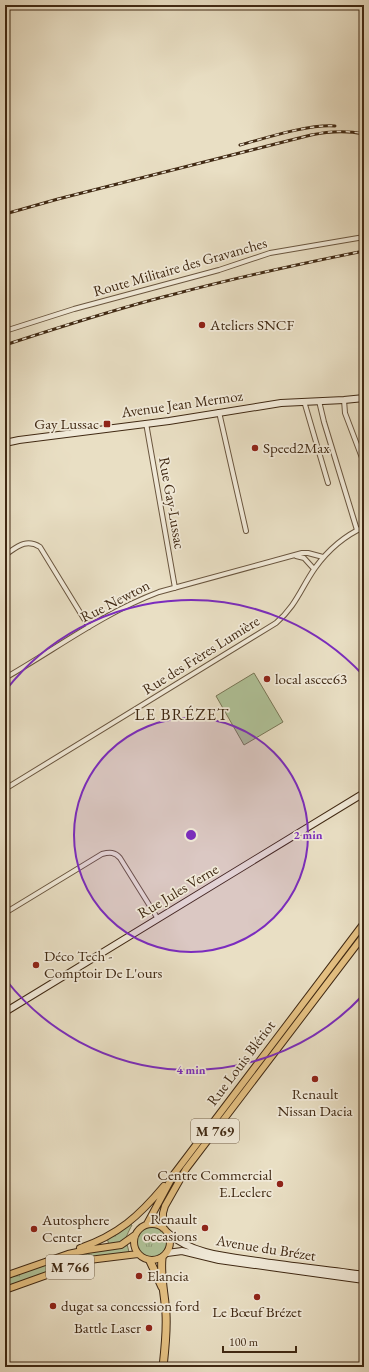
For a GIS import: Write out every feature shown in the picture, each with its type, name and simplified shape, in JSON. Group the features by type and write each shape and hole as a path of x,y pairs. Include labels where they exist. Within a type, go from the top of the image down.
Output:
{"highway":[{"path":"163,1367 166,1343 166,1313 161,1265 165,1255"},
{"path":"150,1261 163,1289"}],"main road":[{"name":"Avenue Jean Mermoz","path":"5,443 281,403 364,398"},
{"name":"Rue Jules Verne","path":"5,1012 364,793"},
{"name":"Rue Louis Blériot","path":"147,1224 174,1174 364,923"},
{"name":"Rue Louis Blériot","path":"163,1228 164,1206 186,1169 364,935"},
{"path":"68,1254 114,1233 131,1221 147,1207 174,1174"},
{"path":"147,1224 155,1224 163,1228 168,1233 171,1243 165,1255 156,1260 145,1260 138,1254 134,1247 135,1235 140,1228 147,1224"},
{"name":"Avenue du Brézet","path":"168,1233 176,1240 191,1247 217,1254 364,1275"},
{"name":"M 766","path":"5,1276 68,1254 124,1244 135,1235"},
{"name":"Avenue du Brézet","path":"165,1255 182,1251 219,1260 364,1280"},
{"name":"M 766","path":"5,1290 89,1260 138,1254"}],"street":[{"name":"Route Militaire des Gravanches","path":"5,330 74,309 219,270 270,253 364,237"},
{"path":"344,400 345,413 364,463"},
{"path":"304,401 328,484"},
{"path":"319,401 357,530"},
{"path":"220,412 246,531"},
{"name":"Rue Gay-Lussac","path":"146,423 175,588"},
{"name":"Rue des Frères Lumière","path":"5,789 268,629 289,611 314,569 323,557 344,538 364,527"},
{"path":"5,555 28,542 34,543 40,547 89,627"},
{"name":"Rue Newton","path":"5,678 121,608 140,599 305,553 323,557"},
{"path":"292,556 304,558 314,569"},
{"path":"5,913 102,854 110,852 116,854 120,858 158,919"}],"green space":[{"path":"254,673 283,722 244,745 216,696"},
{"path":"130,1224 132,1225 125,1240 109,1245 107,1238"},
{"path":"152,1226 161,1229 165,1233 168,1242 165,1251 161,1255 152,1258 143,1255 139,1251 136,1242 139,1233 143,1229"},
{"path":"127,1244 129,1252 5,1288 5,1278 66,1258"}],"railway":[{"path":"240,145 300,129 335,126"},
{"path":"5,214 58,199 311,135 338,132 364,134"},
{"path":"5,345 150,300 291,266 364,251"}],"place":[{"name":"Ateliers SNCF","path":"202,325"},
{"name":"Gay Lussac","path":"107,424"},
{"name":"Speed2Max","path":"255,448"},
{"name":"local ascee63","path":"267,679"},
{"name":"Déco Tech - Comptoir De L'ours","path":"36,965"},
{"name":"Renault Nissan Dacia","path":"315,1079"},
{"name":"Centre Commercial E.Leclerc","path":"280,1184"},
{"name":"Renault occasions","path":"205,1228"},
{"name":"Autosphere Center","path":"34,1229"},
{"name":"Elancia","path":"139,1276"},
{"name":"Le Bœuf Brézet","path":"257,1297"},
{"name":"dugat sa concession ford","path":"53,1306"},
{"name":"Battle Laser","path":"149,1328"}],"district":[{"name":"LE BRÉZET","path":"182,714"}]}
